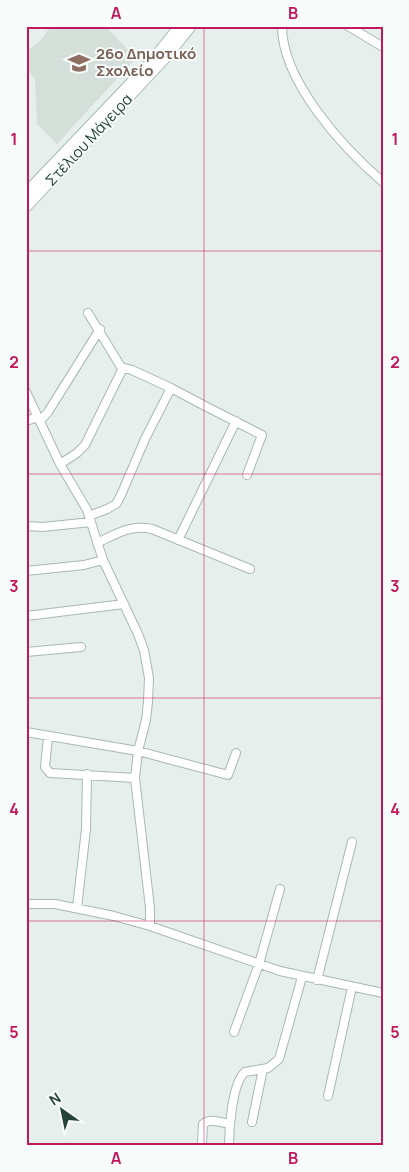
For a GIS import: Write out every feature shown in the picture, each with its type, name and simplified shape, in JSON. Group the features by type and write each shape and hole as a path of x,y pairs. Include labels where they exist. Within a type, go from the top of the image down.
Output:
{"main road":[{"name":"Στέλιου Μάγειρα","path":"26,193 150,62 180,26"},
{"name":"Στέλιου Μάγειρα","path":"26,207 166,57 191,26"}],"street":[{"path":"282,26 288,59 309,99 362,164 383,182"},
{"path":"348,26 383,47"},
{"path":"88,313 100,329 117,361 123,368 132,370 171,388 262,434 247,475"},
{"path":"26,421 39,419 48,412 100,329"},
{"path":"60,464 85,446 123,368"},
{"path":"26,526 44,527 90,519 116,504 145,439 171,388"},
{"path":"26,392 60,464 82,501 104,560 142,642 148,672 147,709 138,751 135,778 150,908 150,926"},
{"path":"178,540 236,421"},
{"path":"97,543 137,526 152,529 250,569"},
{"path":"26,571 84,565 104,560"},
{"path":"26,616 124,604"},
{"path":"26,652 82,647"},
{"path":"26,732 138,751 228,775 236,753"},
{"path":"48,737 45,762 46,770 50,773 135,778"},
{"path":"77,908 86,829 87,774"},
{"path":"317,980 352,842"},
{"path":"234,1032 259,964 280,889"},
{"path":"26,904 55,904 150,926 302,977 383,993"},
{"path":"229,1146 230,1124 242,1075 251,1070 263,1069 275,1064 282,1054 302,977"},
{"path":"328,1096 352,987"},
{"path":"252,1122 263,1069"},
{"path":"202,1143 203,1124 210,1120 230,1124"}],"shaded area":[{"name":"26ο Δημοτικό Σχολείο","path":"51,26 100,26 108,29 136,58 57,144 37,124 35,79 26,68 26,52 39,42"}],"place":[{"name":"26ο Δημοτικό Σχολείο","path":"79,63"}]}
